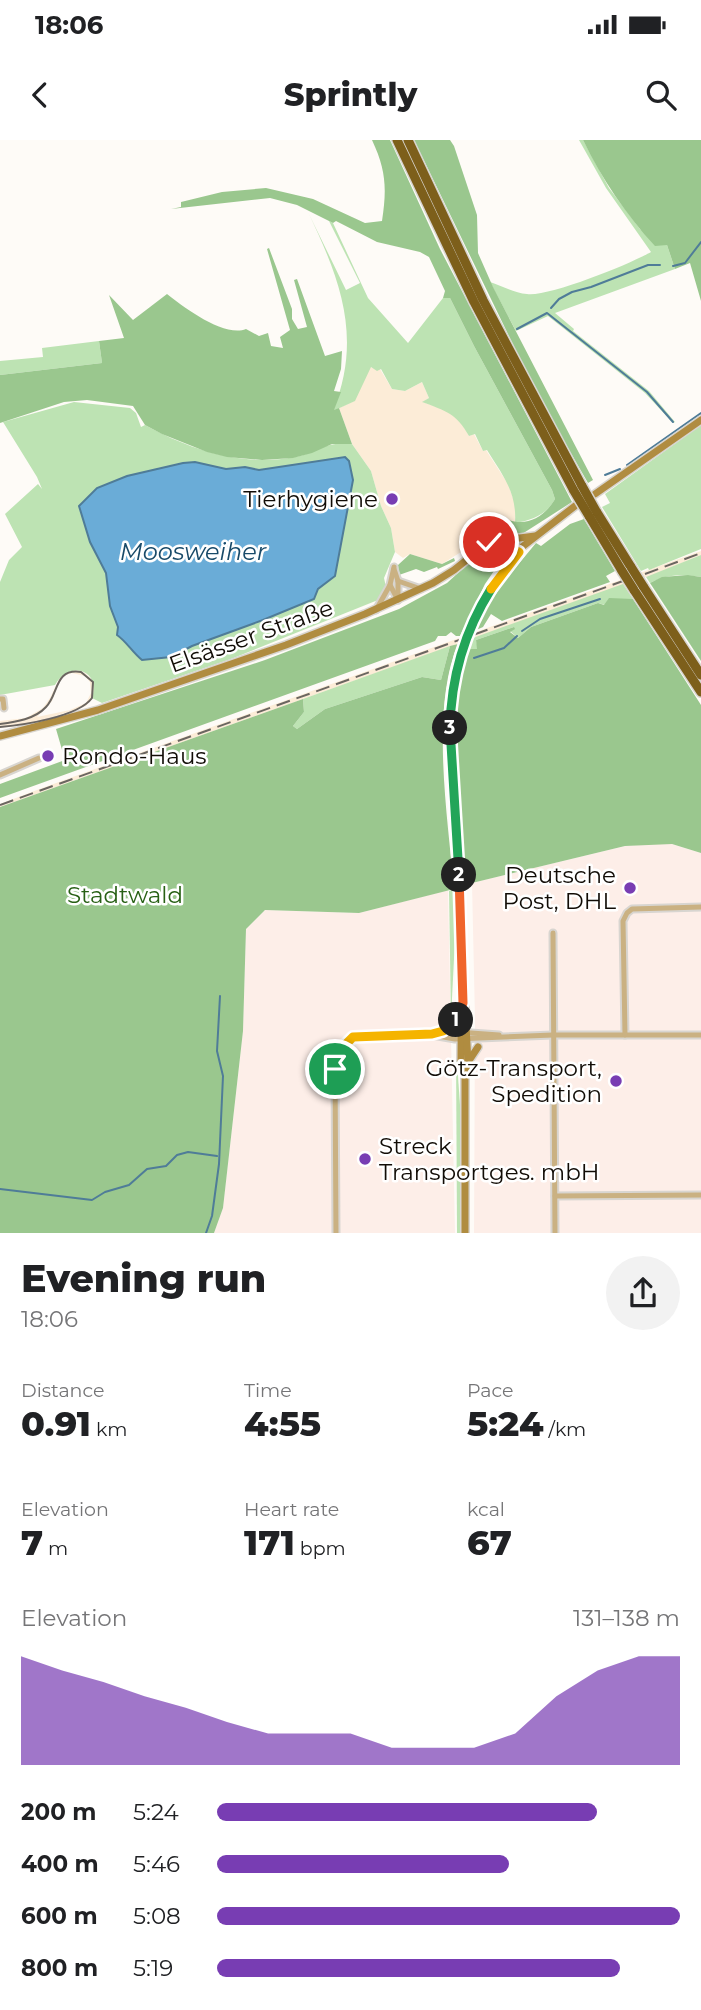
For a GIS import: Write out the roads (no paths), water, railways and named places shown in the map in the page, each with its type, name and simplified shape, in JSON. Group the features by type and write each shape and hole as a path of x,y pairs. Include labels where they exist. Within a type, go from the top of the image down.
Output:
{"highway":[{"path":"397,140 474,302 578,489 701,692"},
{"path":"408,140 483,300 578,489"},
{"path":"638,588 701,675"}],"main road":[{"path":"595,494 701,420"},
{"path":"453,1024 463,1003 462,914 450,734 452,693 460,655 472,623 513,554 575,506"},
{"name":"Elsässer Straße","path":"0,736 48,725 171,686 376,610 454,570 482,545 535,536"},
{"path":"510,540 517,545 519,552"},
{"path":"500,541 519,552"},
{"path":"463,1003 466,1008 464,1036 467,1067 465,1233"},
{"path":"467,1067 478,1047"}],"street":[{"path":"376,610 390,585 394,567 398,581 397,600"},
{"path":"398,581 421,589"},
{"path":"390,585 397,600"},
{"path":"0,699 3,699 5,708"},
{"path":"0,775 39,758"},
{"path":"625,1035 623,921 627,913 632,909 701,907"},
{"path":"553,933 555,1233"},
{"path":"336,1233 335,1069 339,1051 346,1041 358,1035 432,1034 453,1024"},
{"path":"443,1031 488,1039 504,1036"},
{"path":"432,1034 445,1038 701,1035"},
{"path":"478,1047 488,1039"},
{"path":"555,1196 701,1195"}],"water":[{"name":"Moosweiher","path":"345,457 349,461 353,480 335,576 318,589 314,599 192,646 171,657 142,660 117,635 118,627 110,606 106,573 90,542 79,506 97,488 127,476 183,463 259,470"}],"waterway":[{"path":"673,266 685,263 701,242"},
{"path":"551,308 559,299 572,292 648,265 660,265"},
{"path":"517,329 547,313 647,392 673,422"},
{"path":"627,465 701,413"},
{"path":"605,475 620,469"},
{"path":"522,631 540,619 600,599"},
{"path":"474,658 504,648 517,636"},
{"path":"206,1233 212,1216 219,1164 223,1076 217,1051 220,996"},
{"path":"0,1189 92,1200 105,1192 129,1185 147,1169 166,1166 177,1155 188,1152 217,1156"}],"tram line":[{"path":"0,724 25,719 42,711 66,674 81,672 93,682 92,698 75,710 49,719 0,727"}],"railway":[{"path":"645,574 701,553"},
{"path":"0,805 623,581"}],"place":[{"name":"Tierhygiene","path":"392,499"},
{"name":"Rondo-Haus","path":"48,756"},
{"name":"Deutsche Post, DHL","path":"630,888"},
{"name":"Götz-Transport, Spedition","path":"616,1081"},
{"name":"Streck Transportges. mbH","path":"365,1159"}],"park label":[{"name":"Stadtwald","path":"125,895"}]}
